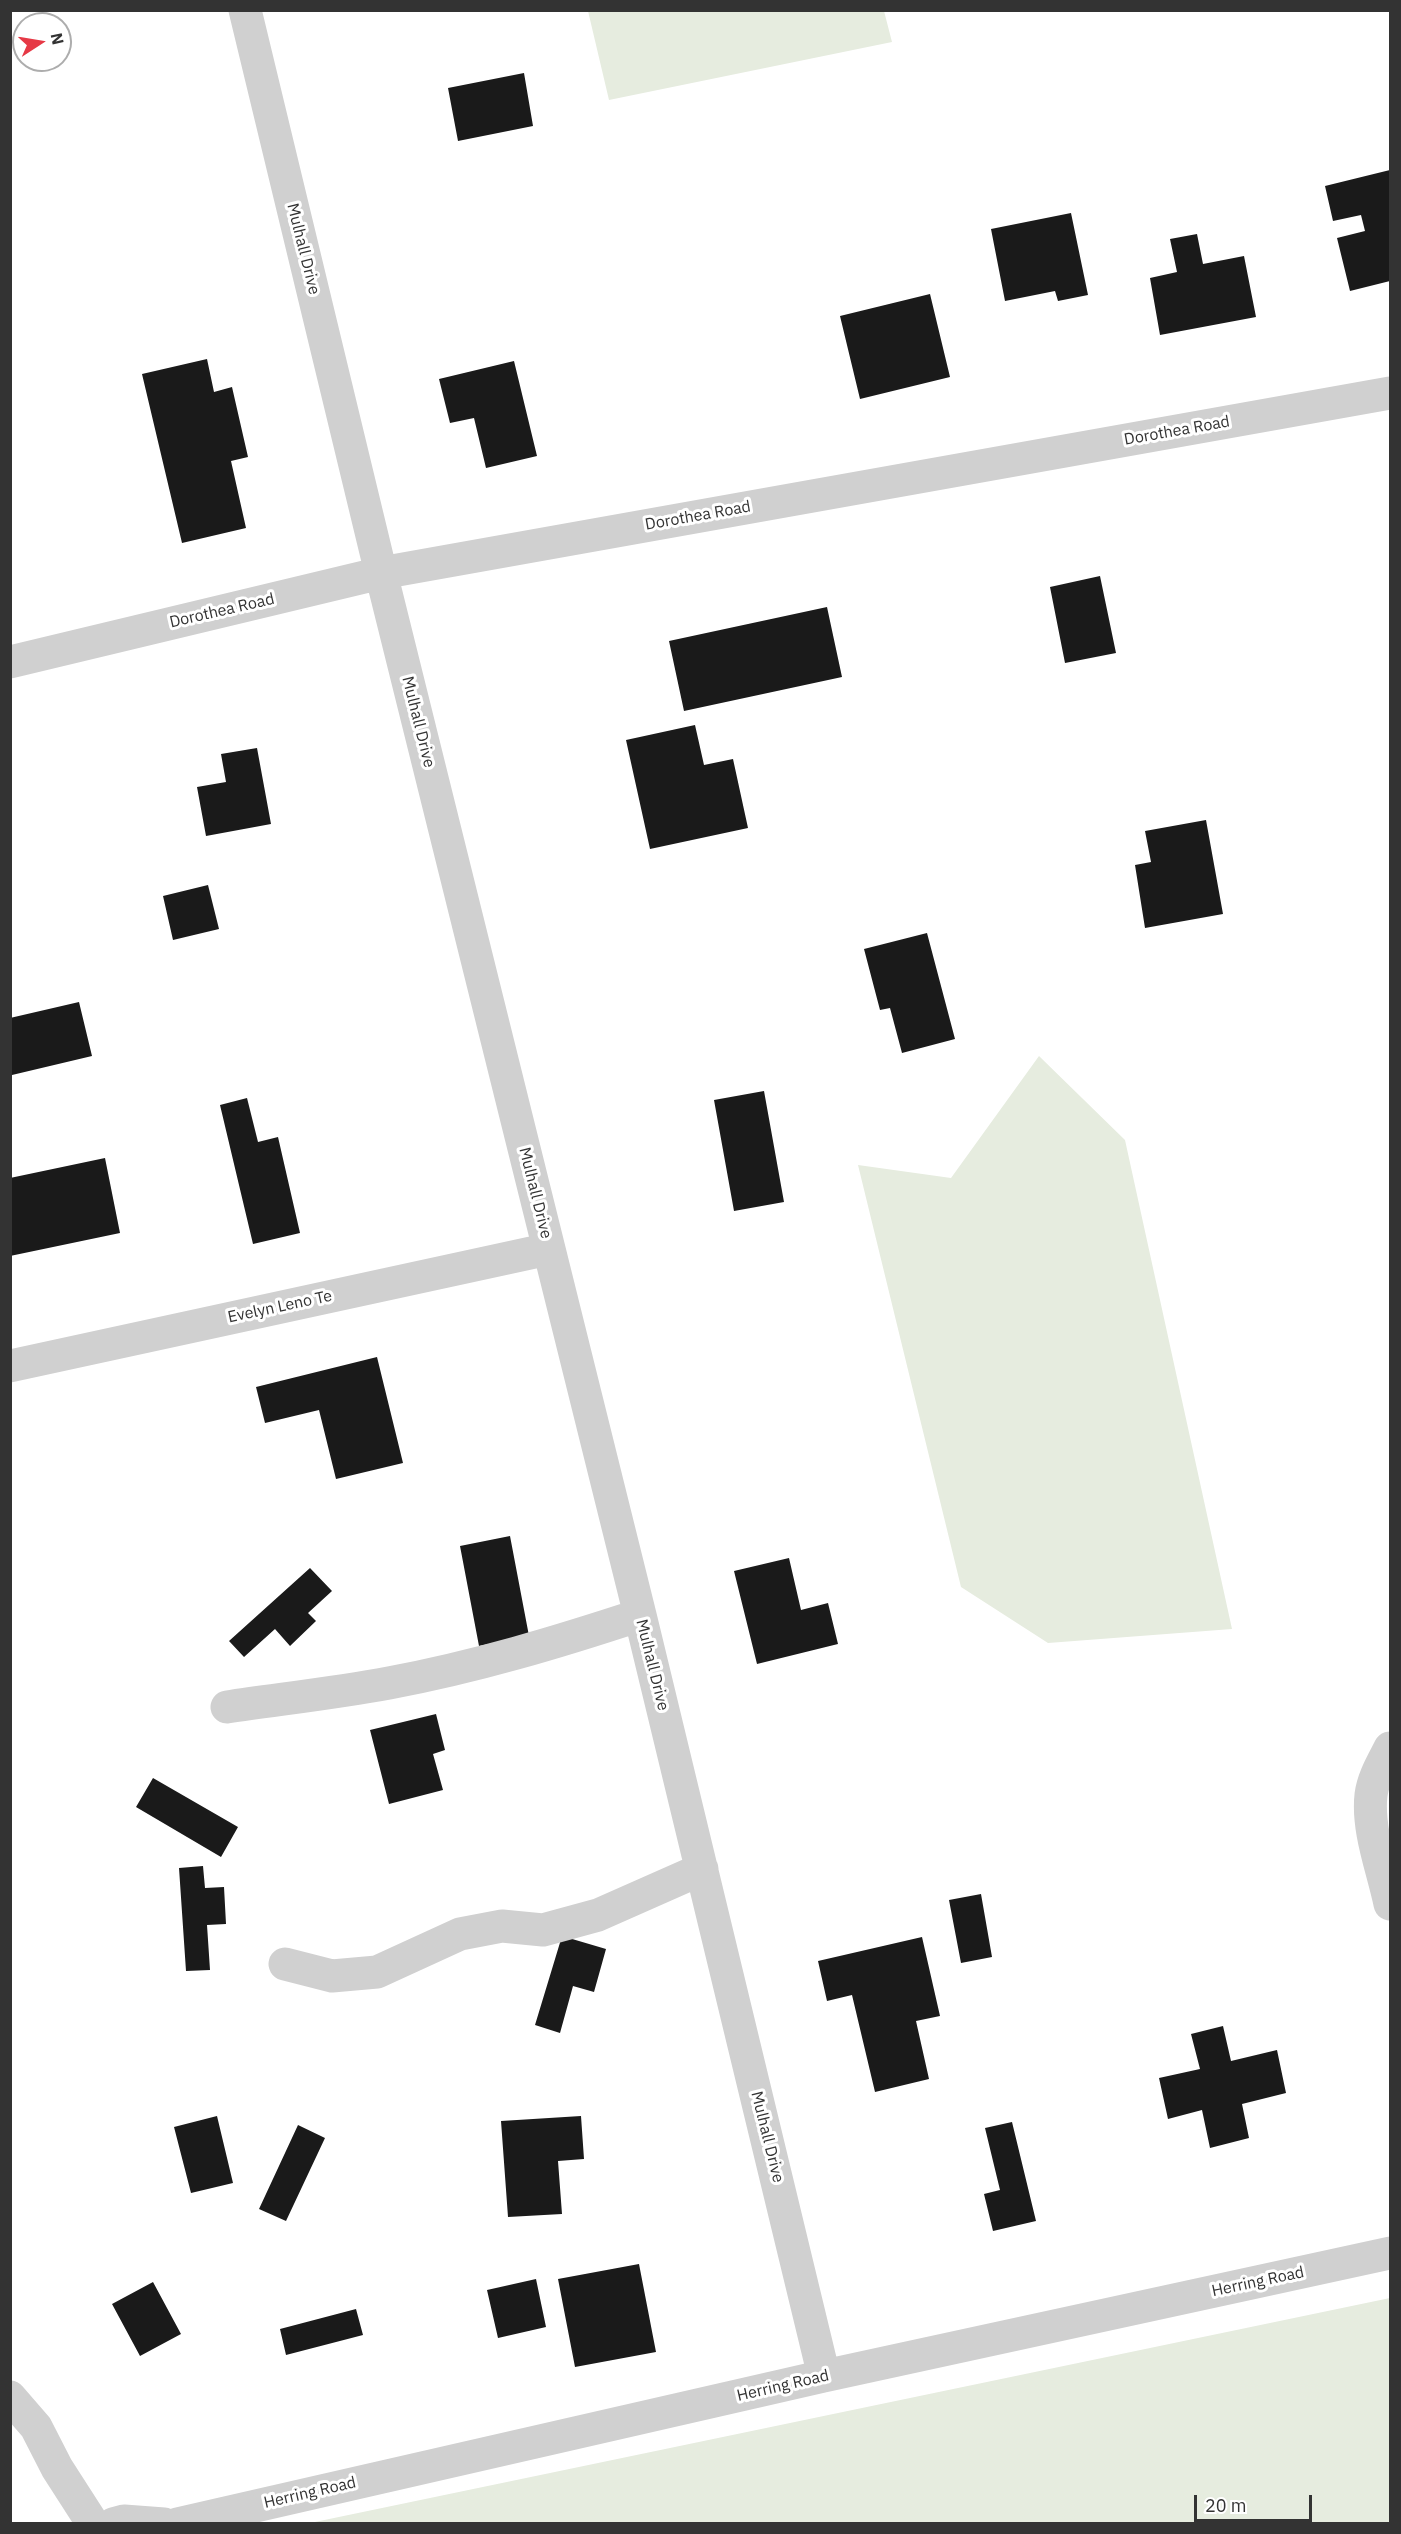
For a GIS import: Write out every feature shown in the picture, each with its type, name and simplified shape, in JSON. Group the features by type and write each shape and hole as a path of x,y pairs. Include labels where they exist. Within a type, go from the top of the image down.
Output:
{"street":[{"name":"Mulhall Drive","path":"245,10 381,573 640,1615 824,2376"},
{"name":"Dorothea Road","path":"10,662 381,573 1390,393"},
{"name":"Evelyn Leno Te","path":"10,1366 549,1249"},
{"path":"226,1707 359,1688 442,1672 560,1642 640,1615"},
{"path":"1390,1748 1380,1766 1371,1794 1372,1824 1390,1904"},
{"path":"285,1964 332,1976 377,1972 460,1934 502,1926 543,1930 598,1915 702,1869"},
{"name":"Herring Road","path":"177,2523 824,2376 1390,2253"},
{"path":"10,2397 36,2427 57,2468 93,2523"},
{"path":"113,2523 124,2521 164,2523"}],"shaded area":[{"path":"588,11 884,11 892,42 609,100"},
{"path":"1039,1056 1125,1140 1232,1629 1048,1643 961,1587 858,1165 951,1178"},
{"path":"1390,2298 1390,2523 310,2523"}],"building":[{"path":"524,73 533,126 458,141 448,88"},
{"path":"1390,170 1390,281 1350,291 1337,238 1365,231 1361,215 1333,221 1325,186"},
{"path":"1071,213 1088,295 1058,301 1055,291 1005,301 991,229"},
{"path":"1197,234 1203,264 1244,256 1256,317 1160,335 1150,278 1177,272 1170,239"},
{"path":"930,294 950,377 860,399 840,316"},
{"path":"207,359 214,392 232,387 248,457 231,461 246,528 182,543 142,374"},
{"path":"514,361 537,456 486,468 474,418 450,423 439,379"},
{"path":"1100,576 1116,653 1065,663 1050,587"},
{"path":"827,607 842,677 684,711 669,641"},
{"path":"695,725 704,765 733,759 748,828 650,849 626,740"},
{"path":"257,748 271,824 206,836 197,787 226,782 221,754"},
{"path":"1206,820 1223,914 1145,928 1135,865 1151,862 1145,831"},
{"path":"208,885 219,929 173,940 163,896"},
{"path":"927,933 955,1039 902,1053 890,1008 880,1010 864,949"},
{"path":"79,1002 92,1056 12,1075 10,1018"},
{"path":"764,1091 784,1202 734,1211 714,1100"},
{"path":"247,1098 258,1142 278,1137 300,1233 253,1244 220,1105"},
{"path":"105,1158 120,1233 10,1256 10,1178"},
{"path":"377,1357 403,1463 336,1479 319,1410 265,1423 256,1387"},
{"path":"510,1536 529,1636 479,1646 460,1546"},
{"path":"789,1558 801,1610 828,1603 838,1644 757,1664 734,1571"},
{"path":"310,1568 332,1591 308,1613 316,1621 290,1646 275,1629 244,1657 229,1641"},
{"path":"436,1714 445,1750 433,1754 443,1790 389,1804 370,1730"},
{"path":"153,1778 238,1827 221,1857 136,1807"},
{"path":"203,1866 205,1888 224,1887 226,1924 207,1925 210,1970 186,1971 179,1868"},
{"path":"981,1894 992,1957 961,1963 949,1900"},
{"path":"562,1936 606,1949 594,1992 573,1986 560,2033 535,2025"},
{"path":"922,1937 940,2016 916,2021 929,2079 875,2092 852,1995 827,2001 818,1961"},
{"path":"1223,2026 1231,2061 1277,2050 1286,2093 1242,2104 1249,2138 1210,2148 1202,2110 1168,2119 1159,2078 1200,2069 1191,2034"},
{"path":"217,2116 233,2183 191,2193 174,2127"},
{"path":"581,2116 584,2159 558,2161 562,2214 508,2217 501,2121"},
{"path":"1012,2122 1036,2221 993,2231 984,2194 1000,2190 985,2128"},
{"path":"298,2125 325,2138 286,2221 259,2209"},
{"path":"639,2264 656,2352 575,2367 558,2279"},
{"path":"536,2279 546,2327 498,2338 487,2290"},
{"path":"153,2282 181,2334 140,2356 112,2304"},
{"path":"356,2309 363,2335 286,2355 280,2329"}]}
